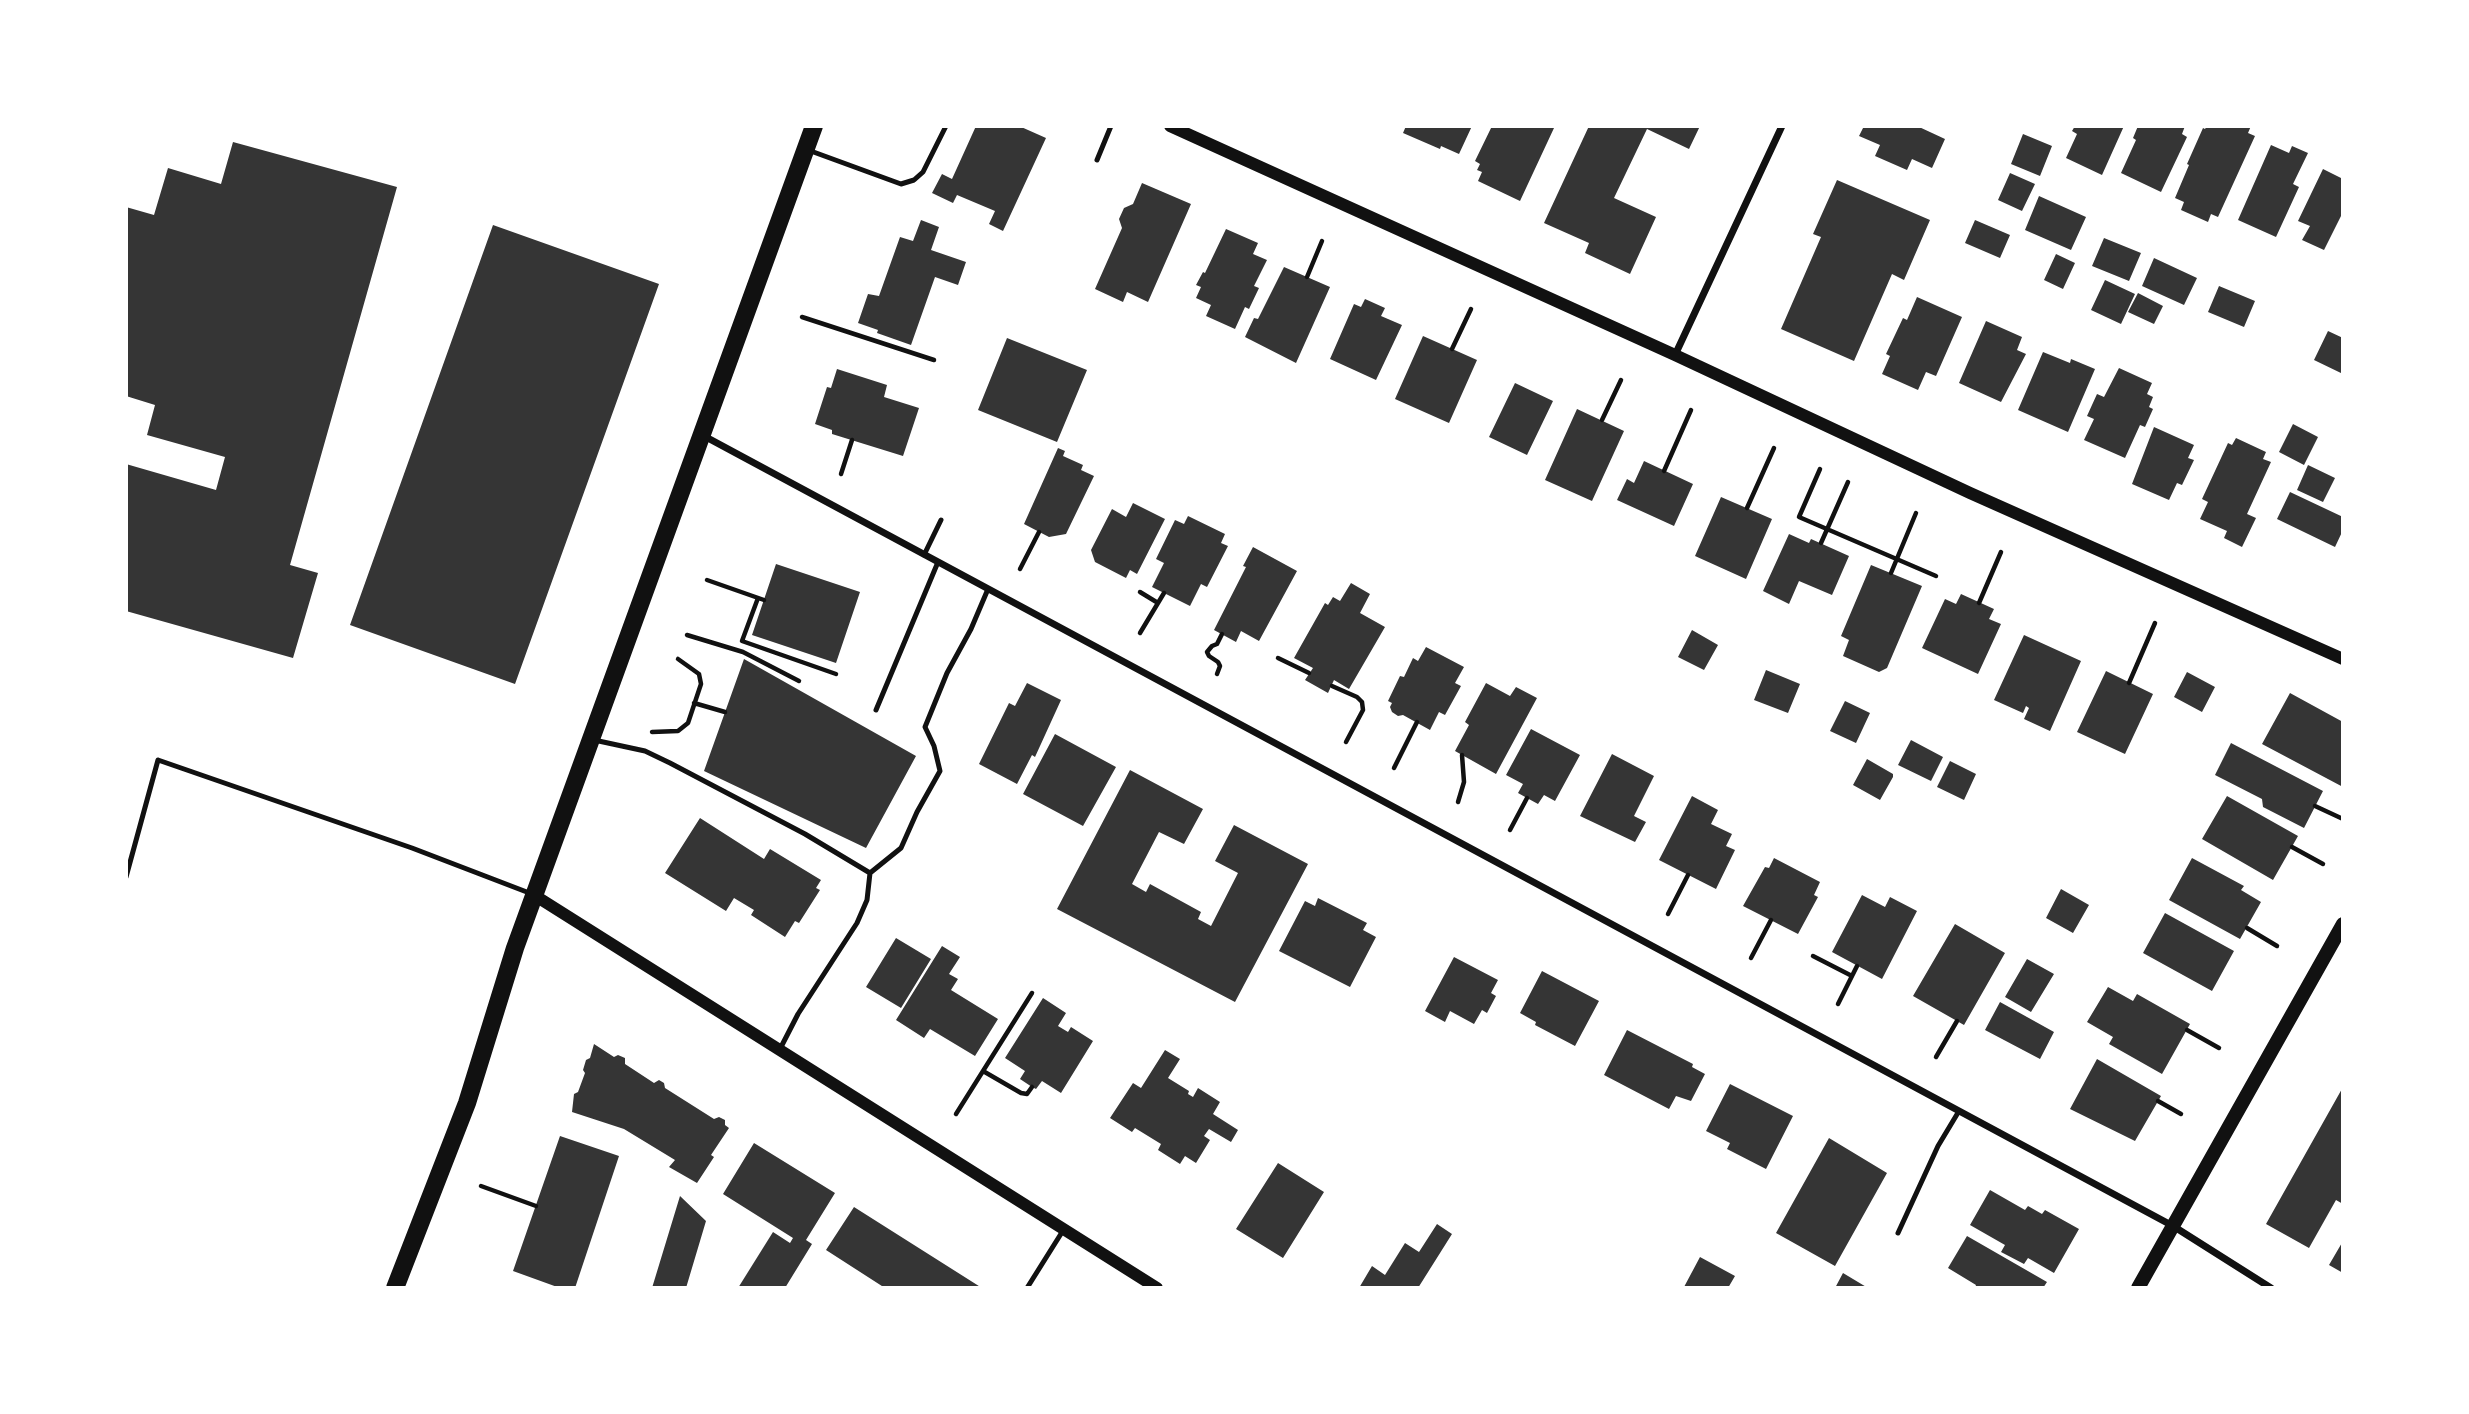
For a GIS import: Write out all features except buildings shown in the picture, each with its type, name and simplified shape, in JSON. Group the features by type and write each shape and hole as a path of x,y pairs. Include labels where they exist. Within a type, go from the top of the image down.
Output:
{"main road":[{"path":"395,1288 467,1103 534,895 814,126"},
{"path":"2138,1288 2343,923"}],"street":[{"path":"1170,126 1675,355 1970,493 2343,659"},
{"path":"1675,355 1782,126"},
{"path":"702,436 2173,1226 2271,1288"},
{"path":"534,895 1157,1288"}],"lane":[{"path":"805,149 901,184 914,180 923,172 946,126"},
{"path":"1097,160 1111,126"},
{"path":"924,555 941,520"},
{"path":"876,710 938,562"},
{"path":"780,1049 798,1014 857,923 867,900 870,873 901,848 917,811 940,771 934,746 925,727 947,673 971,629 988,589"},
{"path":"591,739 645,751 805,834 870,873"},
{"path":"126,877 158,760 412,848 534,895"},
{"path":"1898,1233 1938,1146 1959,1111"},
{"path":"1027,1288 1064,1230"}],"path":[{"path":"1307,277 1322,241"},
{"path":"1452,349 1471,309"},
{"path":"802,317 934,360"},
{"path":"1602,420 1621,380"},
{"path":"1664,471 1691,410"},
{"path":"841,474 852,440"},
{"path":"1747,508 1774,448"},
{"path":"1821,469 1799,517 1936,576"},
{"path":"1821,543 1848,482"},
{"path":"1891,573 1916,513"},
{"path":"1020,569 1039,532"},
{"path":"1979,603 2001,552"},
{"path":"707,580 764,600"},
{"path":"1140,592 1158,603"},
{"path":"1140,633 1164,593"},
{"path":"758,597 742,640 835,674"},
{"path":"2129,682 2155,623"},
{"path":"1217,674 1220,666 1208,652 1217,644 1222,634"},
{"path":"687,635 743,652 799,681"},
{"path":"1278,658 1309,673"},
{"path":"652,732 670,733 688,723 701,684 699,674 678,659"},
{"path":"1332,685 1362,702 1363,710 1346,742"},
{"path":"694,703 725,712"},
{"path":"1394,768 1417,722"},
{"path":"1458,802 1464,782 1462,755"},
{"path":"1510,830 1527,798"},
{"path":"2315,806 2343,819"},
{"path":"2292,847 2323,864"},
{"path":"1668,914 1689,875"},
{"path":"1751,958 1771,920"},
{"path":"2247,928 2277,946"},
{"path":"1813,956 1852,976"},
{"path":"1838,1004 1857,966"},
{"path":"956,1114 1032,993"},
{"path":"1936,1057 1957,1021"},
{"path":"2187,1030 2219,1048"},
{"path":"983,1071 1021,1093 1027,1094 1032,1087"},
{"path":"2158,1101 2181,1114"},
{"path":"481,1186 536,1206"}]}
